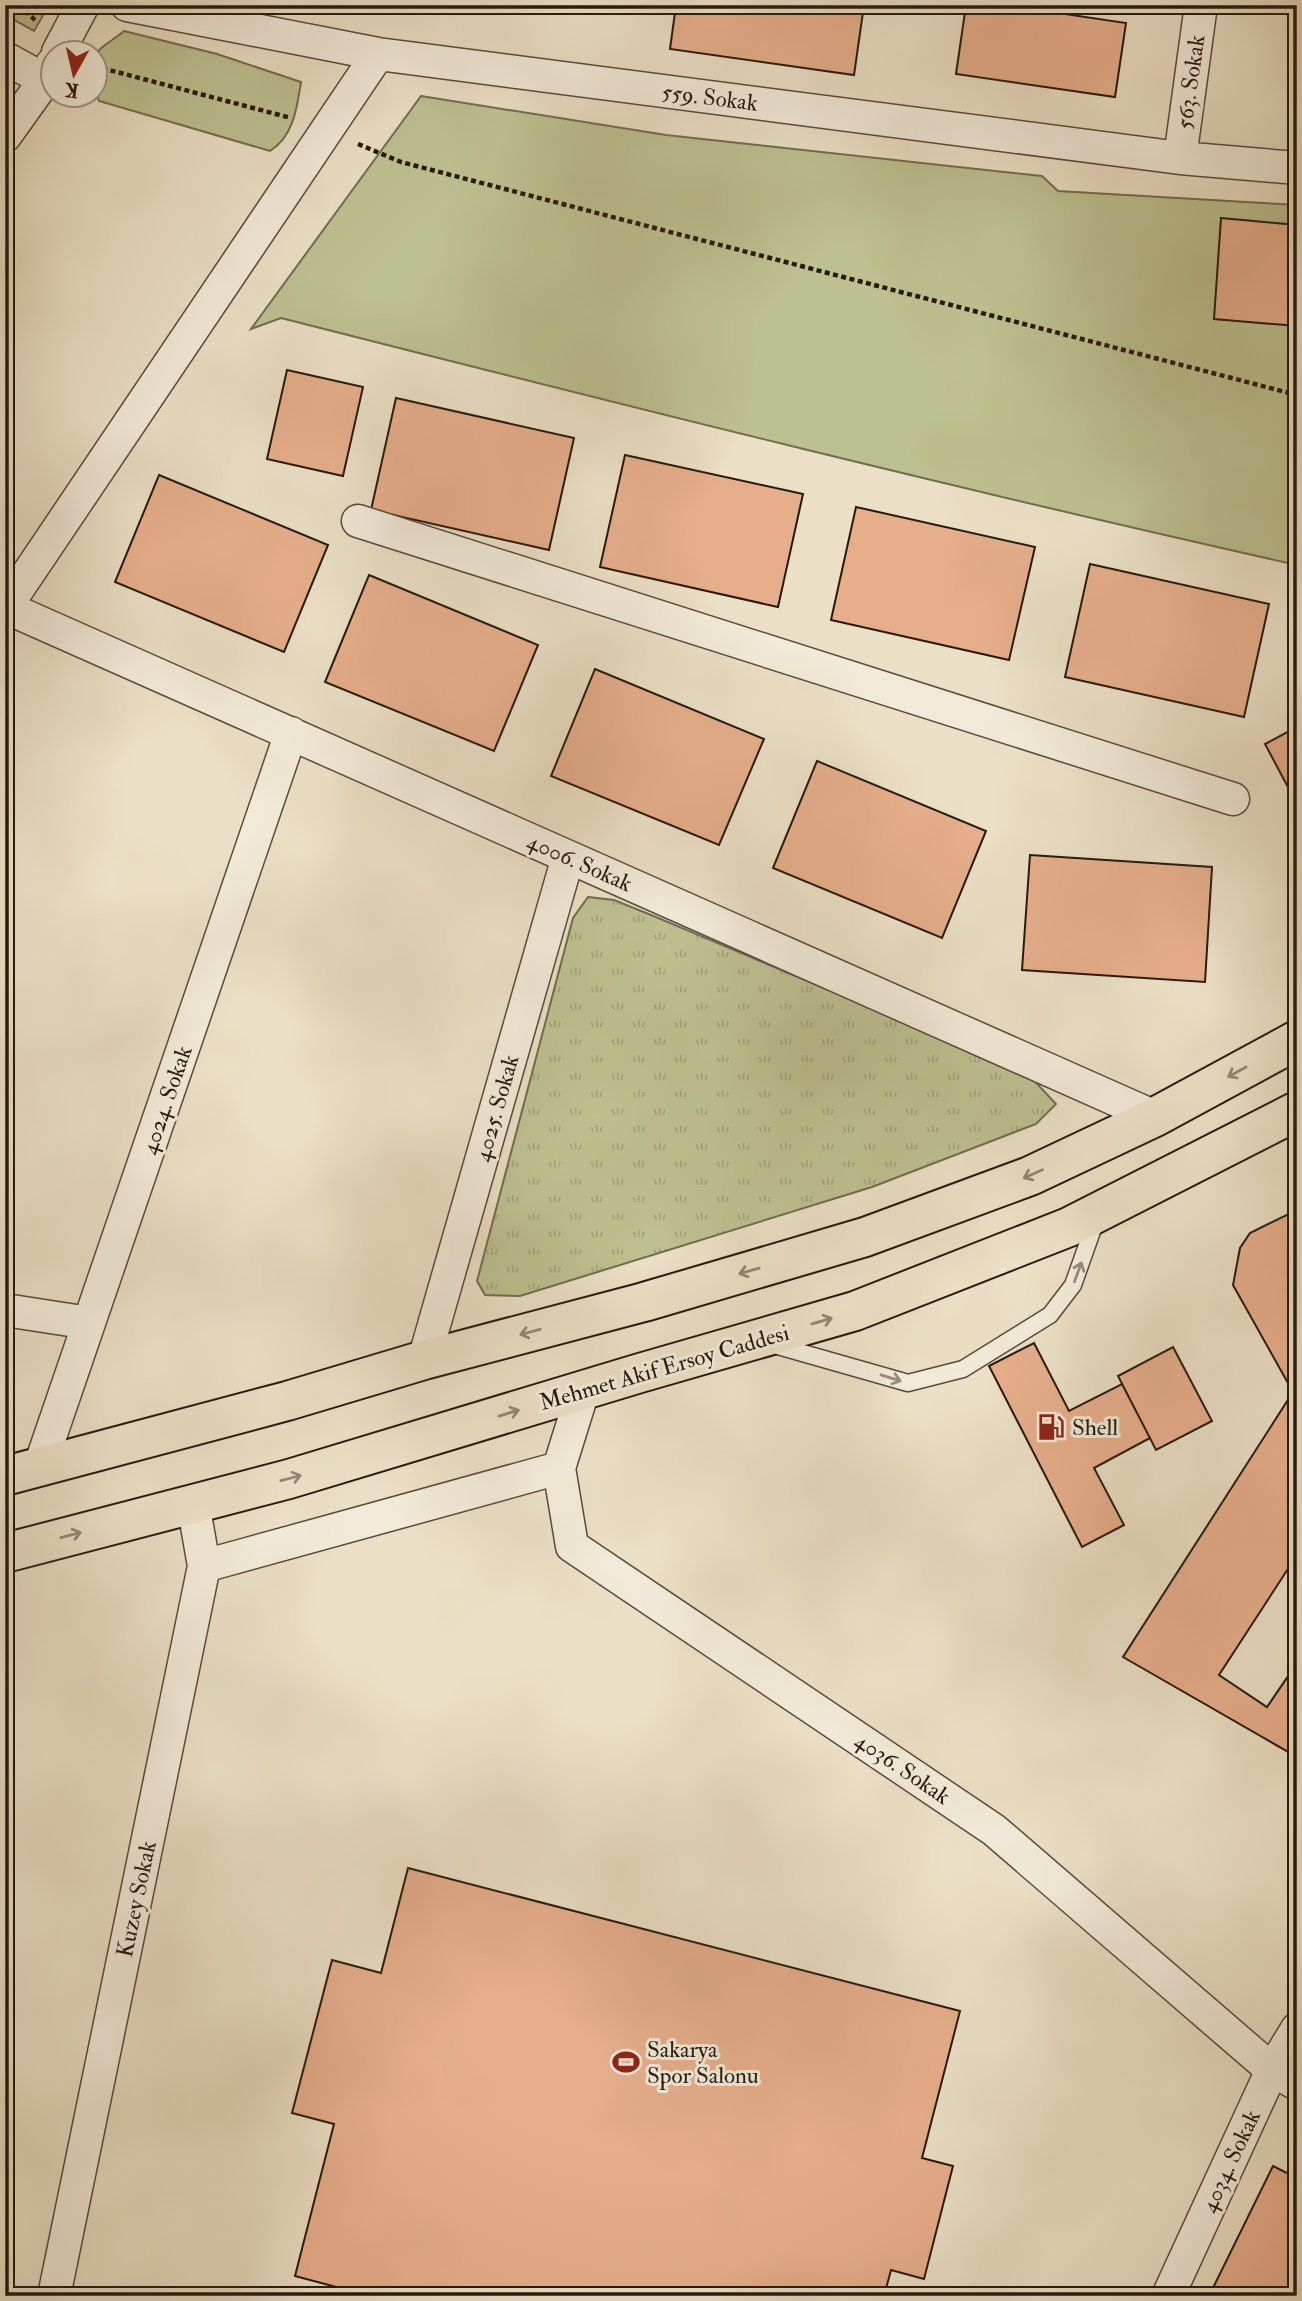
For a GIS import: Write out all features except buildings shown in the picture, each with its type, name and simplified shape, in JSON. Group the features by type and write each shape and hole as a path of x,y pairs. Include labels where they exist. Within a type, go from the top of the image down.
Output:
{"main road":[{"path":"23,1471 644,1302 865,1237 1030,1176 1155,1116 1297,1040"},
{"name":"Mehmet Akif Ersoy Caddesi","path":"5,1553 289,1479 855,1311 1069,1227 1297,1111"}],"street":[{"path":"66,38 83,5"},
{"name":"559. Sokak","path":"127,5 378,54 1180,158 1297,168"},
{"name":"563. Sokak","path":"1180,158 1201,5"},
{"path":"5,607 378,54"},
{"path":"5,58 38,64"},
{"path":"5,136 38,87"},
{"path":"358,521 1233,799"},
{"name":"4006. Sokak","path":"5,607 1155,1116"},
{"name":"4024. Sokak","path":"23,1471 89,1323 291,733"},
{"name":"4025. Sokak","path":"424,1360 568,857"},
{"path":"5,1310 89,1323"},
{"path":"204,1566 559,1468 583,1391"},
{"name":"4036. Sokak","path":"559,1468 572,1546 994,1830 1284,2077"},
{"name":"Kuzey Sokak","path":"54,2296 204,1566 193,1503"},
{"name":"4034. Sokak","path":"1168,2296 1284,2077 1297,2029"}],"lane":[{"path":"755,1340 908,1383 963,1369 1050,1315 1073,1284 1100,1210"}],"path":[{"path":"108,70 295,119 401,162 1297,395"}],"green space":[{"path":"5,5 49,5 34,31 5,15"},
{"path":"124,31 217,54 301,82 289,129 278,145 270,151 108,104 108,43"},
{"path":"421,96 666,135 1042,176 1058,191 1297,205 1297,565 915,476 281,318 251,329"},
{"path":"588,897 614,900 1029,1075 1056,1104 1036,1124 872,1187 520,1296 485,1295 477,1281 573,918"}],"place":[{"name":"Shell","path":"1051,1427"},
{"name":"Sakarya Spor Salonu","path":"626,2062"}]}
